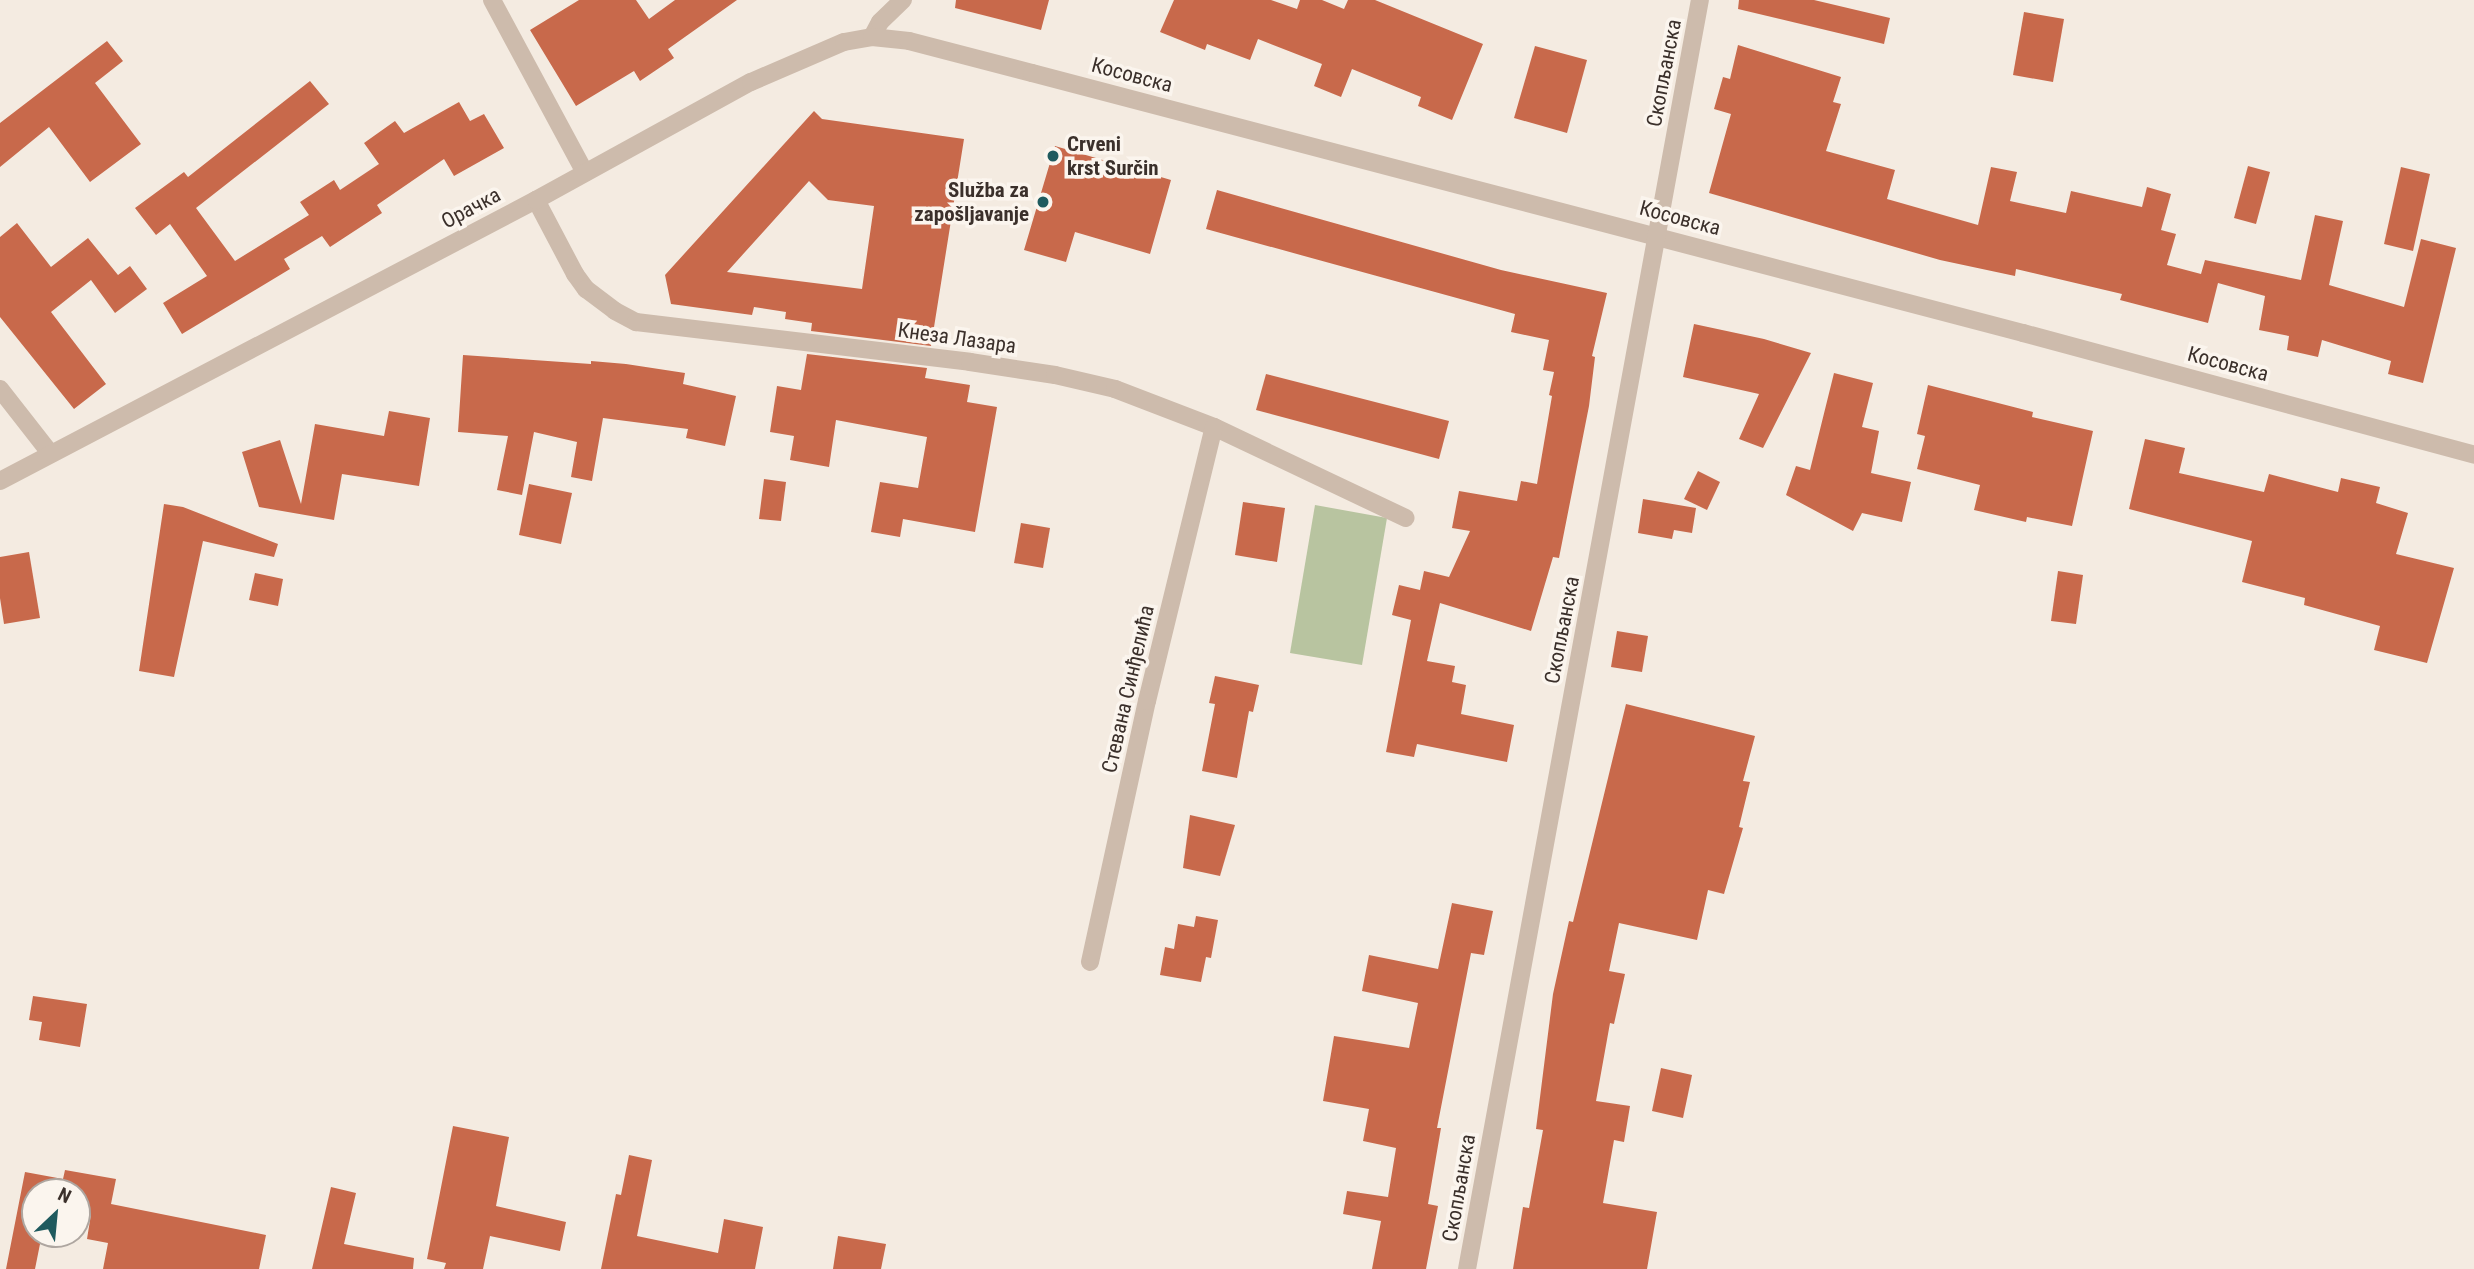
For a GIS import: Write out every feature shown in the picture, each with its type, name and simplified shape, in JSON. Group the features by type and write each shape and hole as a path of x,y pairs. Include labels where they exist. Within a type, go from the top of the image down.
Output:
{"street":[{"path":"492,0 585,173"},
{"path":"872,37 880,22 903,0"},
{"name":"Скопљанска","path":"1467,1269 1700,0"},
{"name":"Орачка","path":"0,481 536,200 751,82 833,46 872,37"},
{"name":"Косовска","path":"872,37 909,41 1657,236 2474,455"},
{"name":"Кнеза Лазара","path":"536,200 575,274 586,289 615,311 636,322 848,346 1055,375 1115,389 1214,427 1406,518"},
{"path":"0,389 50,453"},
{"name":"Стевана Синђелића","path":"1090,961 1147,701 1214,427"}],"green space":[{"path":"1315,505 1387,518 1362,665 1290,653"}],"building":[{"path":"579,0 636,0 649,19 675,0 737,0 668,49 674,58 640,81 634,71 576,106 530,30"},
{"path":"956,0 1049,0 1041,30 955,8"},
{"path":"1174,0 1271,0 1297,9 1300,0 1322,0 1344,9 1348,0 1375,0 1483,44 1452,120 1418,106 1421,97 1352,69 1341,97 1314,86 1322,64 1258,39 1250,60 1207,44 1205,50 1160,32"},
{"path":"1739,0 1814,0 1890,18 1884,44 1738,9"},
{"path":"2024,12 2064,19 2053,82 2013,75"},
{"path":"107,41 123,61 95,83 141,144 90,182 49,127 0,167 0,123"},
{"path":"1738,45 1841,77 1833,102 1841,104 1826,151 1895,170 1887,199 1978,225 1991,167 2017,172 2010,201 2066,213 2071,191 2142,207 2147,187 2171,194 2161,230 2176,234 2167,265 2201,274 2205,260 2301,280 2315,215 2343,221 2329,285 2404,307 2421,239 2456,248 2423,383 2388,374 2391,361 2322,340 2318,357 2287,350 2289,336 2259,330 2265,296 2218,283 2208,323 2120,300 2122,294 2016,269 2015,276 1940,260 1709,193 1731,114 1714,109 1723,77 1730,79"},
{"path":"1535,46 1587,60 1567,133 1514,118"},
{"path":"310,81 329,104 196,208 235,261 309,215 300,202 334,180 340,190 379,164 364,143 395,121 404,133 459,102 470,121 484,114 504,148 454,176 444,159 377,205 382,213 330,247 322,236 284,259 290,269 182,334 163,303 207,276 170,224 156,235 135,208 184,172 188,177"},
{"path":"814,111 822,119 964,139 931,346 811,331 812,323 785,319 786,312 754,307 752,315 671,304 665,275","holes":["809,181 828,200 874,206 862,289 727,272"]},
{"path":"1055,146 1171,180 1150,254 1075,232 1066,262 1024,250"},
{"path":"2248,166 2270,172 2256,224 2234,218"},
{"path":"2401,167 2430,174 2413,251 2384,244"},
{"path":"1217,190 1501,270 1607,293 1592,356 1595,357 1589,406 1559,558 1553,557 1531,631 1440,603 1427,661 1455,666 1452,682 1466,685 1461,714 1514,725 1507,762 1417,744 1414,757 1386,752 1411,620 1392,615 1399,585 1420,590 1424,571 1449,577 1470,531 1452,528 1459,491 1517,501 1521,481 1537,484 1554,372 1543,370 1549,340 1511,332 1515,314 1206,229"},
{"path":"17,223 51,267 88,238 118,275 130,266 147,289 115,313 91,280 51,312 106,384 74,409 0,317 0,237"},
{"path":"1694,324 1764,339 1811,353 1763,448 1739,439 1759,394 1683,377"},
{"path":"807,354 927,368 925,378 970,385 967,402 997,407 975,532 903,519 900,537 871,532 880,482 918,488 927,437 836,420 829,467 790,460 794,436 770,432 777,386 801,390"},
{"path":"463,355 591,364 591,361 685,373 683,384 736,396 725,446 686,438 688,429 603,418 592,481 571,477 577,442 534,432 522,495 497,490 508,436 458,432"},
{"path":"1834,373 1873,383 1862,427 1879,431 1871,473 1911,482 1902,522 1862,513 1853,531 1786,495 1796,466 1810,470"},
{"path":"1266,374 1449,421 1439,459 1256,410"},
{"path":"1928,385 2033,412 2032,417 2093,431 2072,526 2027,517 2026,522 1974,510 1980,485 1917,469 1925,436 1917,434"},
{"path":"389,411 430,418 419,486 342,474 334,520 259,507 242,452 280,440 301,504 315,424 384,436"},
{"path":"2145,439 2185,448 2179,473 2264,492 2269,474 2338,492 2341,478 2380,487 2376,503 2408,513 2396,554 2454,568 2427,663 2374,650 2380,626 2304,605 2305,598 2242,582 2252,541 2129,509"},
{"path":"1698,471 1720,482 1707,510 1684,499"},
{"path":"764,479 786,482 781,521 759,519"},
{"path":"529,484 572,493 561,544 519,535"},
{"path":"1643,499 1696,508 1692,533 1674,530 1672,539 1638,533"},
{"path":"1243,502 1285,508 1277,562 1235,555"},
{"path":"164,504 183,507 278,544 274,557 203,541 174,677 139,671"},
{"path":"1021,523 1050,528 1043,568 1014,563"},
{"path":"29,552 40,618 4,624 0,598 0,557"},
{"path":"2058,571 2083,575 2076,624 2051,621"},
{"path":"255,573 283,579 278,606 249,600"},
{"path":"1617,631 1648,636 1642,672 1611,667"},
{"path":"1215,676 1259,685 1253,712 1249,711 1237,778 1202,771 1215,704 1209,703"},
{"path":"1626,704 1755,736 1743,781 1750,782 1739,827 1743,828 1724,894 1708,890 1697,940 1619,923 1609,971 1625,974 1614,1024 1610,1023 1596,1101 1630,1106 1624,1142 1614,1140 1603,1203 1657,1212 1647,1269 1513,1269 1523,1207 1529,1208 1543,1130 1536,1129 1553,994 1569,921 1573,922"},
{"path":"1190,815 1235,825 1220,876 1183,868"},
{"path":"1452,903 1493,911 1484,955 1471,953 1437,1128 1441,1128 1428,1204 1438,1206 1426,1269 1372,1269 1381,1221 1343,1214 1347,1191 1388,1197 1396,1148 1363,1141 1369,1109 1323,1101 1334,1036 1409,1048 1418,1003 1362,991 1369,955 1438,969"},
{"path":"1196,916 1218,920 1211,958 1206,957 1201,982 1160,975 1165,947 1174,949 1178,924 1194,927"},
{"path":"33,996 87,1004 80,1047 39,1040 42,1022 29,1020"},
{"path":"1661,1068 1692,1075 1683,1118 1652,1111"},
{"path":"453,1126 509,1137 496,1206 566,1222 560,1251 490,1236 483,1269 444,1269 446,1263 427,1259"},
{"path":"629,1155 652,1160 637,1236 718,1253 724,1219 763,1227 755,1269 601,1269 616,1194 621,1195"},
{"path":"65,1170 116,1179 111,1204 266,1235 259,1269 103,1269 108,1243 91,1240 91,1178 63,1178"},
{"path":"25,1172 58,1178 24,1178"},
{"path":"331,1187 356,1193 344,1244 414,1258 413,1269 312,1269"},
{"path":"21,1192 21,1248 39,1248 35,1269 6,1269"},
{"path":"838,1236 886,1244 881,1269 833,1269"}],"place":[{"name":"Crveni krst Surčin","path":"1053,156"},
{"name":"Služba za zapošljavanje","path":"1043,202"}]}
